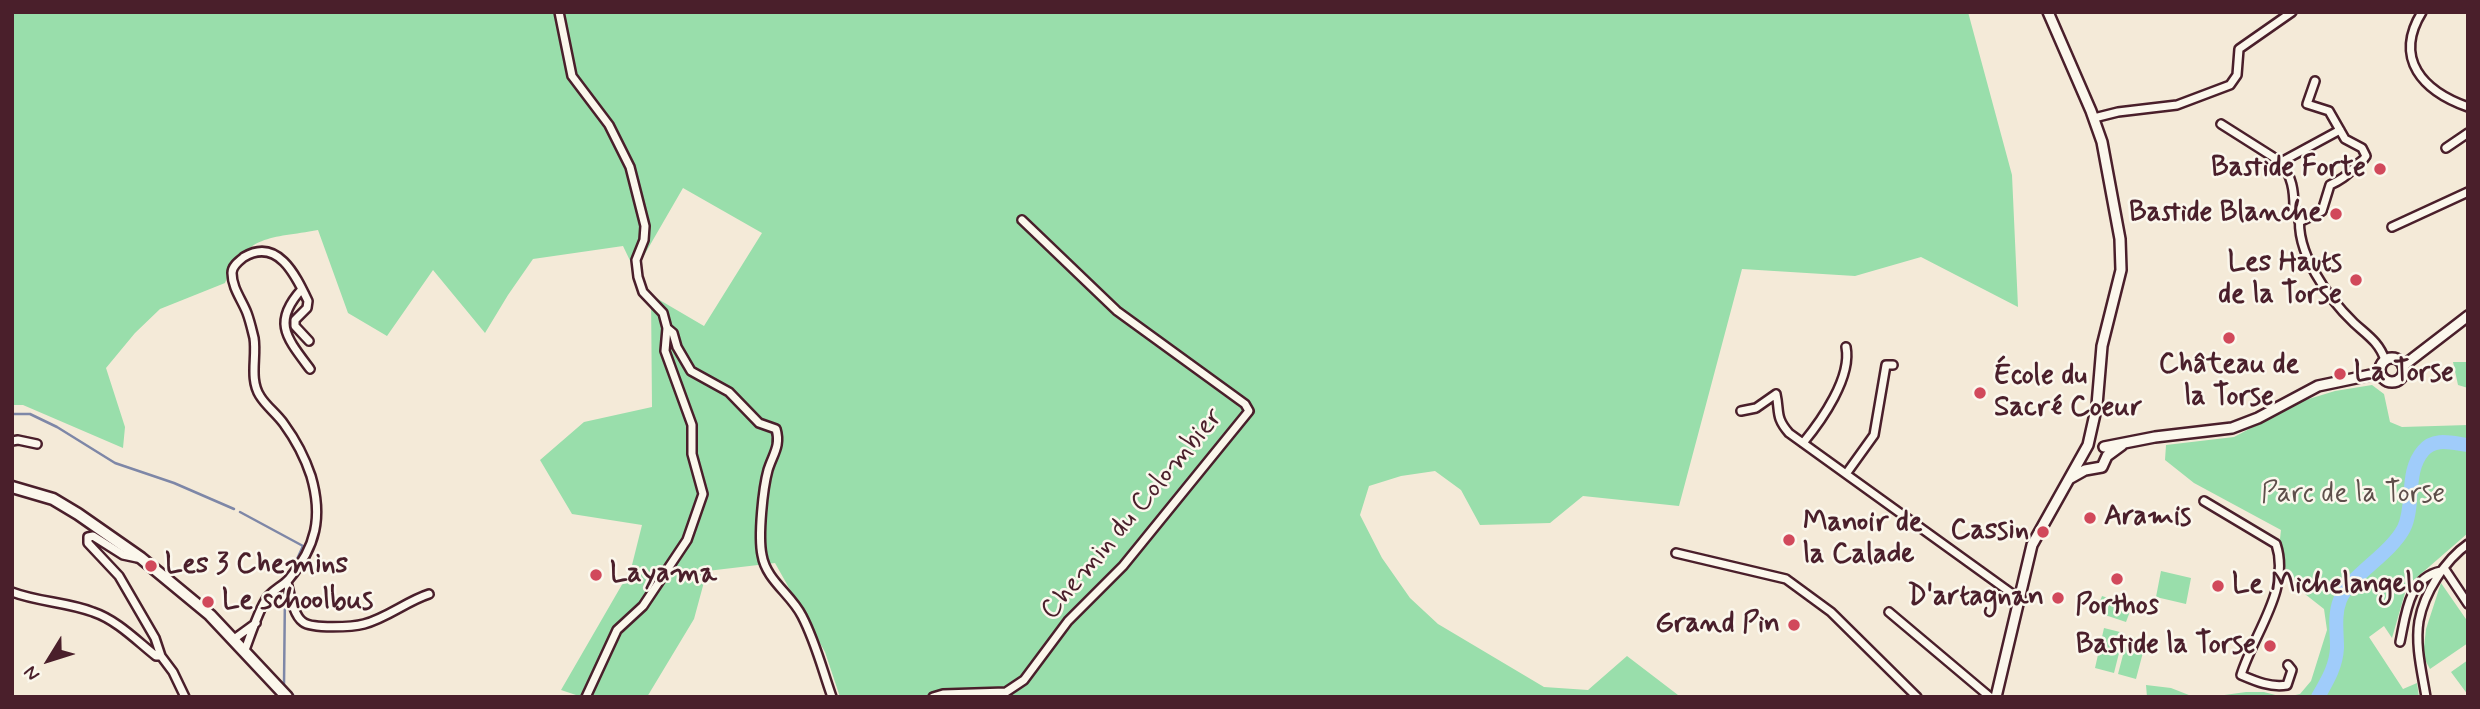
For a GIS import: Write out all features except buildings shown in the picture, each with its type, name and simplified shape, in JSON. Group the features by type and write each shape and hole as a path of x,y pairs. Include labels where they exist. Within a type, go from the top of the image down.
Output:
{"main road":[{"path":"12,487 52,499 141,558 210,615 287,697"}],"street":[{"path":"559,12 572,76 609,125 630,167 645,226 644,240 636,260 638,277 643,292 663,313 667,328 665,351 692,425 692,454 703,494 687,540 643,606 617,630 586,697"},
{"path":"2048,12 2102,142 2121,254 2118,286 2102,346 2098,405 2091,425 2102,467 2090,468 2068,480"},
{"path":"2094,118 2118,112 2177,105 2230,85 2237,75 2239,49 2292,12"},
{"path":"2422,12 2413,27 2410,46 2412,62 2421,78 2434,90 2453,102 2468,107"},
{"path":"2299,222 2322,211 2330,185 2349,176 2354,166 2364,161 2366,156 2362,148 2348,143 2329,111 2307,104 2315,80"},
{"path":"2221,124 2281,162 2294,188 2294,208 2300,215 2298,229 2315,274 2343,312 2377,342 2385,360"},
{"path":"2281,162 2340,130"},
{"path":"2446,148 2468,133"},
{"path":"2392,227 2468,192"},
{"name":"Chemin du Colombier","path":"935,696 1006,692 1024,680 1068,621 1123,566 1249,411 1245,404 1117,311 1022,220"},
{"path":"244,649 266,599 287,582 308,553 317,532 317,510 311,477 304,458 284,424 259,394 253,376 254,339 248,314 235,291 232,272 244,257 256,252 272,253 287,262 308,301 307,308 295,320 295,326 309,341"},
{"path":"302,289 290,303 284,318 286,334 310,369"},
{"path":"2403,366 2396,359 2385,360 2380,366 2380,373 2385,380 2394,383 2402,377 2403,366 2468,316"},
{"path":"667,328 673,333 691,371 729,392 760,423 776,429 778,446 768,471 760,527 762,555 769,575 787,592 801,614 819,653 832,697"},
{"path":"1803,443 1819,421 1844,376 1849,360 1846,346"},
{"path":"1846,474 1874,435 1886,365 1893,365"},
{"path":"1996,697 2032,545 2082,458 2084,449 2232,428 2258,418 2318,386 2380,373"},
{"path":"1741,411 1756,408 1776,394 1777,415 1781,424 1803,443 2018,598"},
{"path":"12,441 37,444"},
{"path":"2082,458 2090,468"},
{"path":"2204,501 2276,544 2280,558 2274,599 2247,653 2241,674 2257,682 2287,685 2292,670 2288,665"},
{"path":"141,558 123,555 93,536 88,537 88,543 119,576 185,697"},
{"path":"2426,697 2418,654 2419,620 2435,580 2455,552 2468,544"},
{"path":"1676,553 1786,579 1830,611 1917,697"},
{"path":"2442,570 2468,604"},
{"path":"2400,642 2412,593 2428,574 2442,570"},
{"path":"287,582 297,613 303,622 317,626 363,624 429,594"},
{"path":"12,593 30,600 95,612 156,656 161,656"},
{"path":"1889,612 1990,697"},
{"path":"234,639 256,622"},
{"path":"2002,697 2009,643"}],"green space":[{"path":"12,12 1968,12 2012,175 2018,307 1921,257 1855,276 1742,269 1679,506 1583,496 1550,523 1480,525 1461,490 1435,471 1401,476 1369,486 1360,515 1382,558 1410,598 1438,624 1544,687 1588,690 1627,656 1678,697 840,697 825,652 775,563 707,571 694,619 647,697 582,697 561,690 631,569 642,525 572,514 540,460 584,422 652,407 651,295 704,326 762,233 683,188 635,271 623,246 533,259 485,333 433,270 387,336 348,313 318,230 262,241 242,255 225,283 160,309 135,333 106,368 125,427 123,448 23,405 12,405"},
{"path":"2453,362 2468,362 2468,388 2458,385"},
{"name":"Parc de la Torse","path":"2372,385 2384,394 2390,422 2402,427 2468,425 2468,533 2407,586 2392,638 2384,626 2369,637 2403,689 2417,683 2419,697 2286,697 2300,694 2311,681 2327,630 2324,609 2282,576 2286,570 2279,548 2281,530 2194,483 2165,460 2166,445 2234,437 2302,401 2335,391"},
{"path":"2161,571 2191,578 2186,604 2156,597"},
{"path":"2441,583 2468,622 2468,643 2430,669 2423,656 2426,629"},
{"path":"2102,596 2132,606 2126,622 2096,612"},
{"path":"2104,628 2124,633 2114,673 2095,668"},
{"path":"2128,636 2146,641 2136,679 2118,674"},
{"path":"2468,660 2468,695 2451,672"},
{"path":"2146,685 2171,688 2194,697 2147,697"},
{"path":"2264,692 2283,697 2210,697"}],"waterway":[{"path":"12,414 30,414 57,427 115,463 174,483 234,509"},
{"name":"La Torse","path":"2318,697 2335,661 2336,618 2340,600 2352,582 2398,538 2404,528 2417,459 2427,447 2438,442 2468,445"},
{"path":"240,512 303,546 293,568 283,580"},
{"name":"La Torse","path":"285,590 284,685 295,697"}],"place":[{"name":"Bastide Forte","path":"2380,169"},
{"name":"Bastide Blanche","path":"2336,214"},
{"name":"Les Hauts de la Torse","path":"2356,280"},
{"name":"Château de la Torse","path":"2229,338"},
{"name":"La Torse","path":"2340,374"},
{"name":"École du Sacré Coeur","path":"1980,393"},
{"name":"Aramis","path":"2090,518"},
{"name":"Cassin","path":"2043,532"},
{"name":"Manoir de la Calade","path":"1789,540"},
{"name":"Les 3 Chemins","path":"151,566"},
{"name":"Layama","path":"596,575"},
{"name":"Porthos","path":"2117,579"},
{"name":"Le Michelangelo","path":"2218,586"},
{"name":"D'artagnan","path":"2058,598"},
{"name":"Le schoolbus","path":"208,602"},
{"name":"Grand Pin","path":"1794,625"},
{"name":"Bastide la Torse","path":"2270,646"}]}
